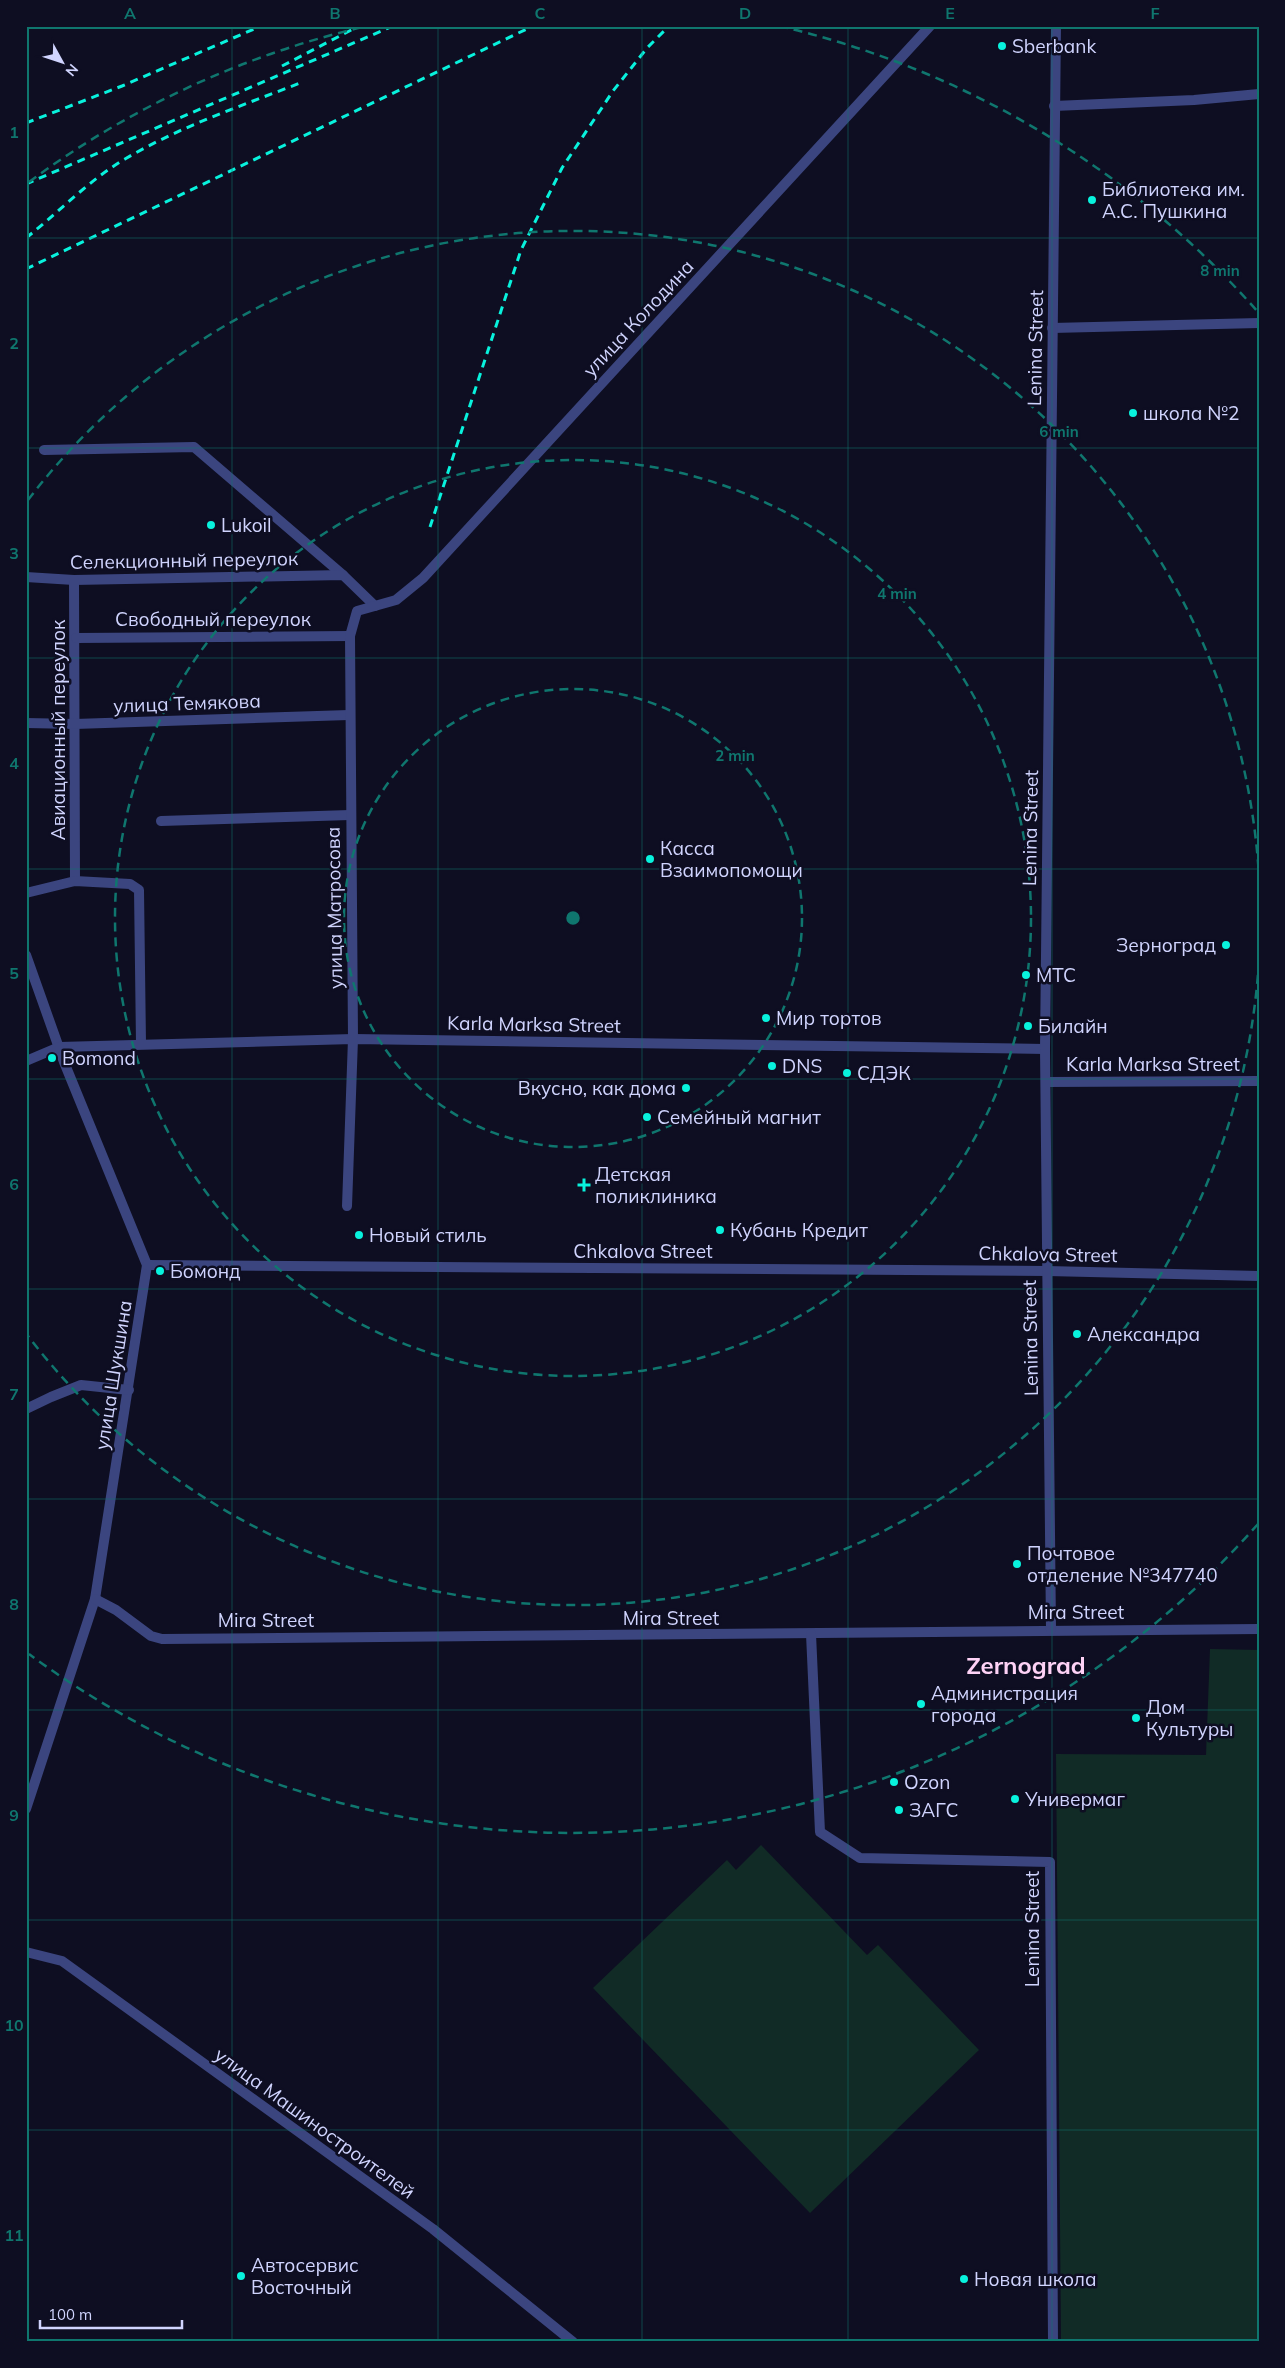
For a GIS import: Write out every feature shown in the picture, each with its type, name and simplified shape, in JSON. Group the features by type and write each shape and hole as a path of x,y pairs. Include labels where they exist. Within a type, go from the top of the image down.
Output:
{"street":[{"name":"улица Колодина","path":"357,611 396,600 424,578 930,26"},
{"name":"Lenina Street","path":"1051,1630 1047,1082 1045,1049 1056,26"},
{"path":"1054,106 1194,100 1259,94"},
{"path":"1052,328 1259,323"},
{"name":"Селекционный переулок","path":"44,450 194,447 343,575 375,606"},
{"name":"Селекционный переулок","path":"26,577 74,580 343,575"},
{"name":"Авиационный переулок","path":"74,580 76,638 75,881"},
{"name":"улица Матросова","path":"347,1206 353,1039 349,715 350,636 357,611"},
{"name":"Свободный переулок","path":"76,638 350,636"},
{"name":"улица Темякова","path":"26,723 75,724 349,715"},
{"path":"161,821 350,815"},
{"path":"26,893 75,881 130,884 139,890 141,1044"},
{"path":"26,955 59,1047 147,1265"},
{"name":"Karla Marksa Street","path":"26,1061 59,1047 353,1039 1045,1049"},
{"name":"Karla Marksa Street","path":"1047,1082 1259,1081"},
{"name":"Chkalova Street","path":"147,1265 1047,1271 1259,1276"},
{"name":"улица Шукшина","path":"26,1810 95,1599 147,1265"},
{"path":"26,1409 81,1385 129,1390"},
{"name":"Mira Street","path":"95,1599 116,1610 151,1636 162,1639 1259,1629"},
{"name":"Lenina Street","path":"811,1634 820,1832 860,1858 1050,1862 1053,2342"},
{"name":"улица Машиностроителей","path":"26,1952 62,1961 432,2229 573,2342"}],"green space":[{"path":"1210,1649 1259,1650 1259,2342 1061,2342 1056,1754 1206,1755"},
{"path":"761,1845 867,1955 878,1945 979,2050 810,2213 593,1988 727,1860 736,1870"}],"railway":[{"path":"26,123 122,86 261,26"},
{"path":"282,66 359,26"},
{"path":"26,184 393,26"},
{"path":"26,269 533,26"},
{"path":"430,527 521,250 562,168 613,91 647,48 669,26"},
{"path":"26,238 112,167 146,147 189,127 300,83"}],"place":[{"name":"Sberbank","path":"1002,46"},
{"name":"Библиотека им. А.С. Пушкина","path":"1092,200"},
{"name":"школа №2","path":"1133,413"},
{"name":"Lukoil","path":"211,525"},
{"name":"Касса Взаимопомощи","path":"650,859"},
{"name":"Зерноград","path":"1226,945"},
{"name":"МТС","path":"1026,975"},
{"name":"Мир тортов","path":"766,1018"},
{"name":"Билайн","path":"1028,1026"},
{"name":"Bomond","path":"52,1058"},
{"name":"DNS","path":"772,1066"},
{"name":"СДЭК","path":"847,1073"},
{"name":"Вкусно, как дома","path":"686,1088"},
{"name":"Семейный магнит","path":"647,1117"},
{"name":"Детская поликлиника","path":"584,1185"},
{"name":"Кубань Кредит","path":"720,1230"},
{"name":"Новый стиль","path":"359,1235"},
{"name":"Бомонд","path":"160,1271"},
{"name":"Александра","path":"1077,1334"},
{"name":"Почтовое отделение №347740","path":"1017,1564"},
{"name":"Администрация города","path":"921,1704"},
{"name":"Дом Культуры","path":"1136,1718"},
{"name":"Ozon","path":"894,1782"},
{"name":"Универмаг","path":"1015,1799"},
{"name":"ЗАГС","path":"899,1810"},
{"name":"Автосервис Восточный","path":"241,2276"},
{"name":"Новая школа","path":"964,2279"}],"district":[{"name":"Zernograd","path":"1026,1666"}]}
